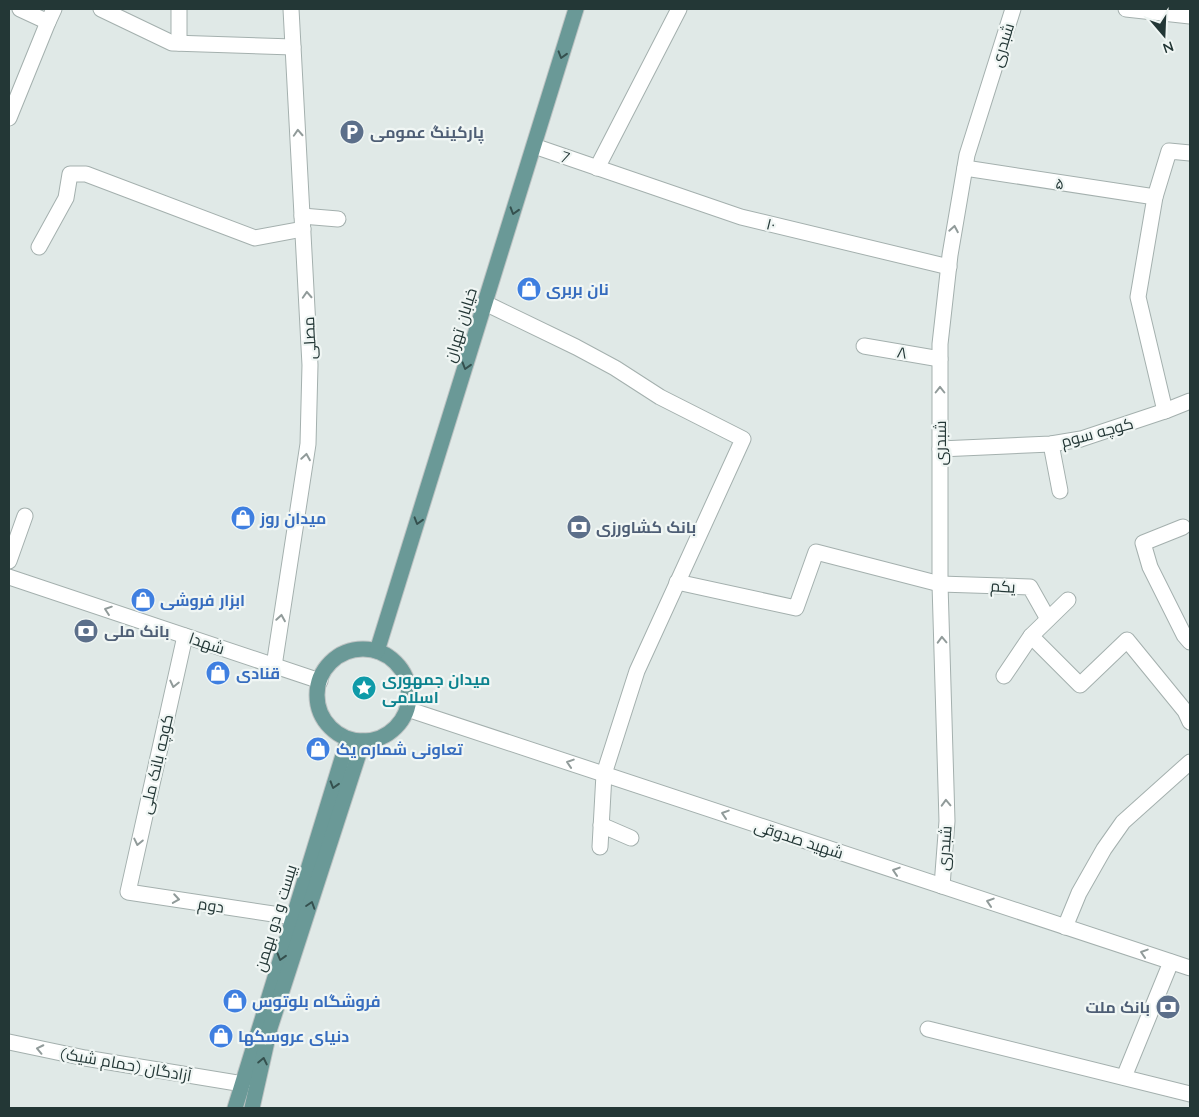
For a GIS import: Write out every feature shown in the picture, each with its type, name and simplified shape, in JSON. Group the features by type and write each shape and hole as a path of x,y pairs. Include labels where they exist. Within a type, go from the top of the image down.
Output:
{"main road":[{"name":"خیابان تهران","path":"377,651 576,9"},
{"path":"363,649 377,651 390,657 400,668 407,681 409,695 407,709 400,722 390,732 377,739 355,740 325,722 319,709 317,695 320,681 325,668 342,654 348,651 363,649"},
{"name":"بیست و دو بهمن","path":"235,1108 293,917 355,740"},
{"name":"بیست و دو بهمن","path":"252,1108 270,1028 355,740"}],"street":[{"path":"9,118 51,15 20,9"},
{"path":"101,9 172,43 293,47"},
{"path":"179,9 179,43"},
{"name":"مصلی","path":"274,666 308,444 310,366 290,9"},
{"path":"597,168 679,9"},
{"name":"شبدری","path":"942,886 947,821 940,584 940,344 949,267 967,155 1013,9"},
{"path":"1126,9 1190,16"},
{"name":"7","path":"534,146 597,168"},
{"path":"1165,411 1138,297 1155,197 1169,151 1190,153"},
{"name":"۱۰","path":"597,168 741,217 949,267"},
{"name":"۵","path":"965,168 1155,197"},
{"path":"39,247 66,198 70,174 86,174 255,238 303,222 338,219"},
{"path":"485,303 576,346 660,397 743,439 637,671 604,774 600,847"},
{"name":"۸","path":"864,346 940,359"},
{"name":"کوچه سوم","path":"940,449 1051,444 1080,439 1190,401"},
{"path":"1051,444 1060,491"},
{"path":"9,561 26,516"},
{"path":"1183,527 1143,543 1150,567 1184,634 1190,642"},
{"path":"677,582 796,608 816,552 940,584"},
{"name":"شهدا","path":"9,577 320,681"},
{"name":"یکم","path":"940,584 1030,587 1048,619"},
{"path":"1004,676 1031,636 1068,600"},
{"name":"کوچه بانک ملی","path":"128,892 185,636"},
{"path":"1031,636 1080,685 1126,640 1186,711 1190,722"},
{"name":"شهید صدوقی","path":"407,709 1190,968"},
{"path":"1065,927 1079,893 1123,822 1190,762"},
{"path":"601,825 631,838"},
{"name":"دوم","path":"128,892 293,917"},
{"path":"1124,1077 1171,962"},
{"path":"928,1029 1190,1094"},
{"name":"آزادگان (حمام شیک)","path":"9,1042 84,1058 243,1084"}],"place":[{"name":"پارکینگ عمومی","path":"352,132"},
{"name":"نان بربری","path":"529,289"},
{"name":"میدان روز","path":"243,518"},
{"name":"بانک کشاورزی","path":"579,527"},
{"name":"ابزار فروشی","path":"143,600"},
{"name":"بانک ملی","path":"86,631"},
{"name":"قنادی","path":"218,673"},
{"name":"میدان جمهوری اسلامی","path":"364,688"},
{"name":"تعاونی شماره یک","path":"318,749"},
{"name":"فروشگاه بلوتوس","path":"235,1001"},
{"name":"بانک ملت","path":"1168,1007"},
{"name":"دنیای عروسکها","path":"221,1036"}]}
